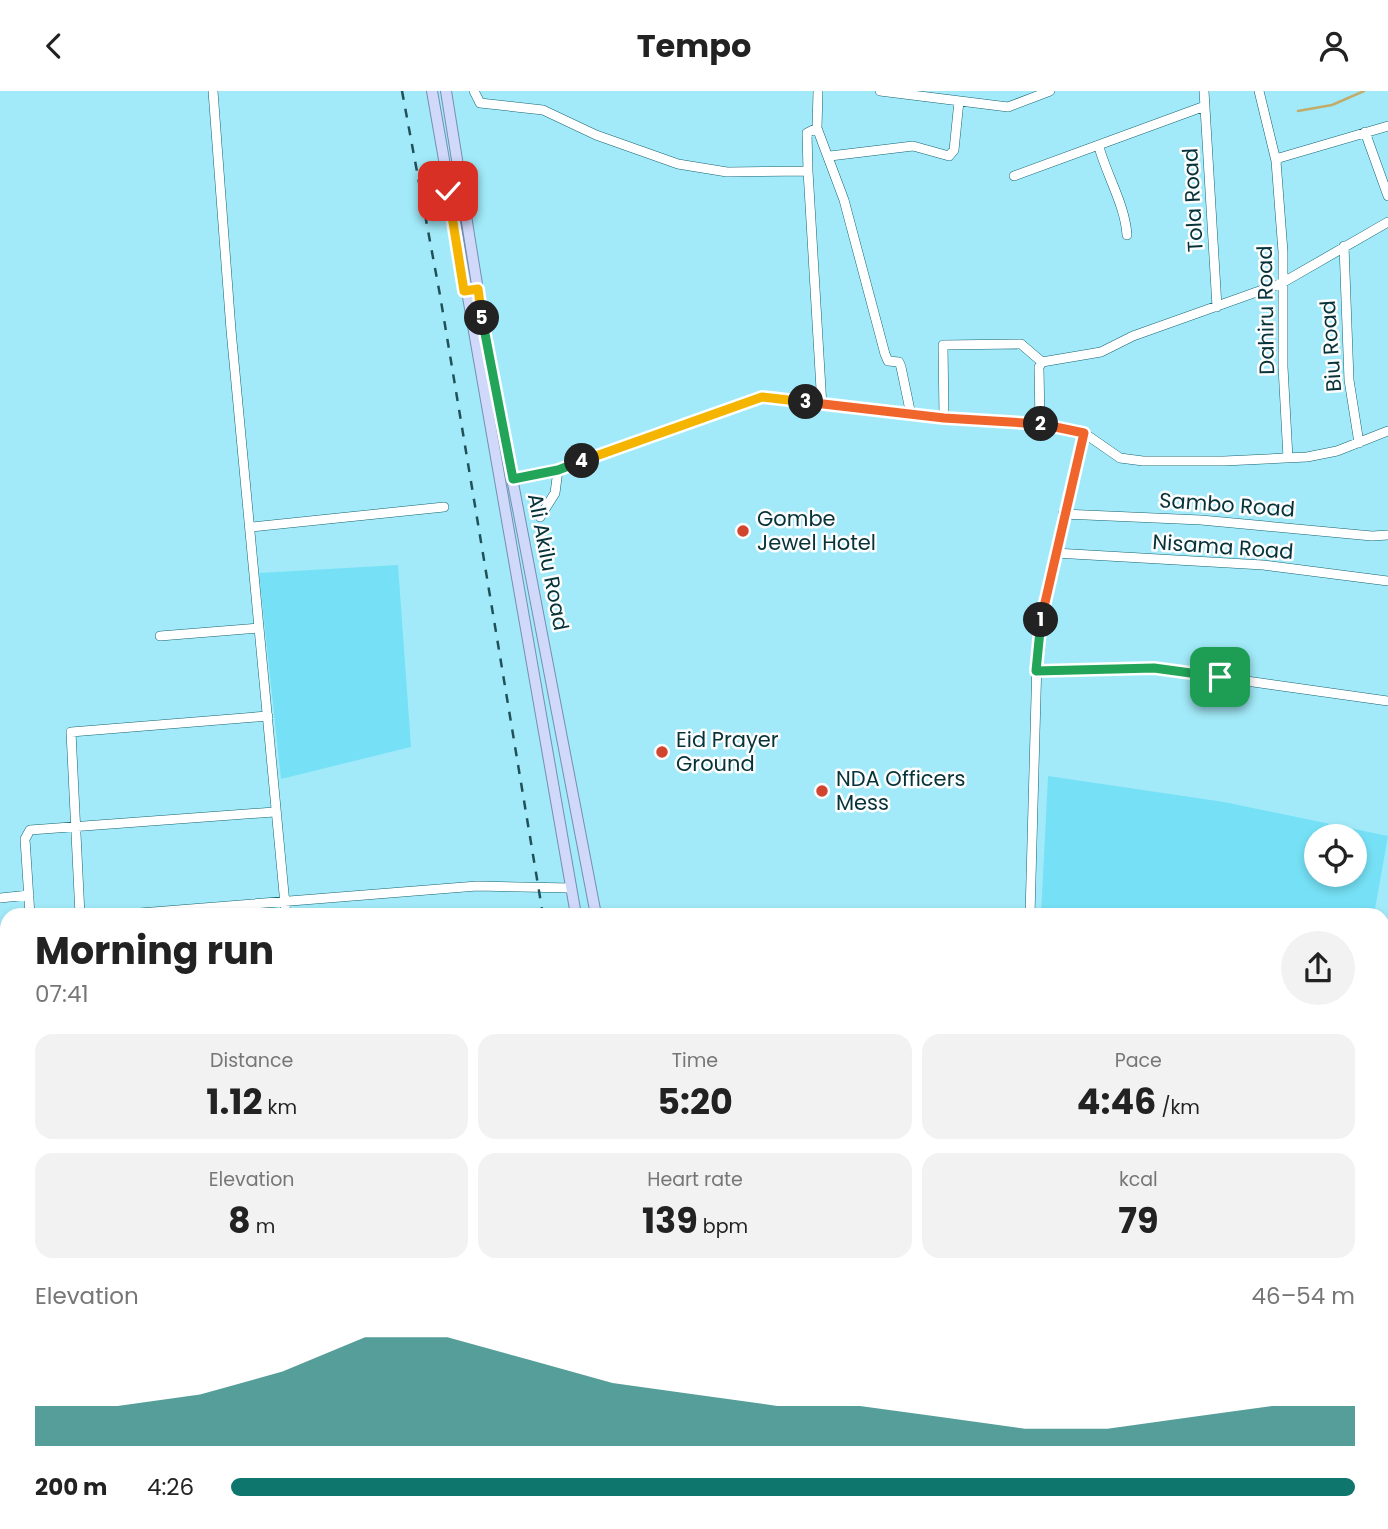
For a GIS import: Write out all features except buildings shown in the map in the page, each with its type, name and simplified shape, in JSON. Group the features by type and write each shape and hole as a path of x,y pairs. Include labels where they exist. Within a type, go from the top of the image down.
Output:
{"main road":[{"name":"Ali Akilu Road","path":"432,91 464,291 575,908"},
{"name":"Ali Akilu Road","path":"446,91 478,289 595,908"},
{"path":"464,291 478,289"}],"street":[{"path":"213,91 231,330 268,716 274,812 285,908"},
{"path":"449,105 453,91"},
{"path":"474,91 480,103 543,110 596,135 678,164 727,172 808,171"},
{"path":"818,91 817,128 830,156 885,355 888,361 899,362 911,415"},
{"path":"880,91 1009,107 1050,91"},
{"name":"Tola Road","path":"1204,91 1217,307"},
{"name":"Dahiru Road","path":"1259,91 1276,161 1283,252 1288,458"},
{"path":"830,156 913,146 949,156 954,150 959,101"},
{"path":"1014,176 1205,106"},
{"path":"1276,161 1279,157 1388,126"},
{"path":"817,128 807,133 806,139 822,406"},
{"path":"1365,132 1388,196"},
{"path":"1099,147 1109,182 1126,218 1127,235"},
{"path":"1041,362 1101,352 1133,337 1282,283 1388,222"},
{"name":"Biu Road","path":"1344,246 1349,380 1359,443"},
{"path":"944,418 943,345 1021,344 1041,362"},
{"path":"1040,424 1038,367 1041,362"},
{"path":"513,479 558,470 762,397 783,397 822,406 911,415 1040,424 1084,433 1120,458 1143,461 1288,458 1337,451 1388,431"},
{"path":"1030,908 1036,671 1044,601 1084,433"},
{"path":"540,517 555,493 558,470"},
{"path":"251,527 444,507"},
{"name":"Sambo Road","path":"1063,514 1201,520 1372,536 1388,535"},
{"name":"Nisama Road","path":"1055,553 1263,565 1388,581"},
{"path":"160,636 259,628"},
{"path":"1036,671 1154,668 1388,701"},
{"path":"80,908 71,732 268,716"},
{"path":"30,908 27,833 30,830 274,812"},
{"path":"232,908 477,886 571,888"},
{"path":"0,898 29,895"},
{"path":"0,1161 0,1219"}],"shaded area":[{"path":"398,565 411,747 281,779 259,573"},
{"path":"1048,776 1224,802 1330,824 1304,824 1304,887 1367,887 1367,832 1388,836 1375,908 1041,908"}],"waterway":[{"path":"1298,111 1332,105 1364,91"}],"railway":[{"path":"402,91 440,295 542,908"}],"place":[{"name":"Gombe Jewel Hotel","path":"743,531"},
{"name":"Eid Prayer Ground","path":"662,752"},
{"name":"NDA Officers Mess","path":"822,791"}],"route":[{"path":"448,191 464,291 478,289 513,479 558,470 735,404 762,397 783,397 822,406 944,418 1040,424 1084,433 1044,601 1036,671 1154,668 1220,677"}]}
